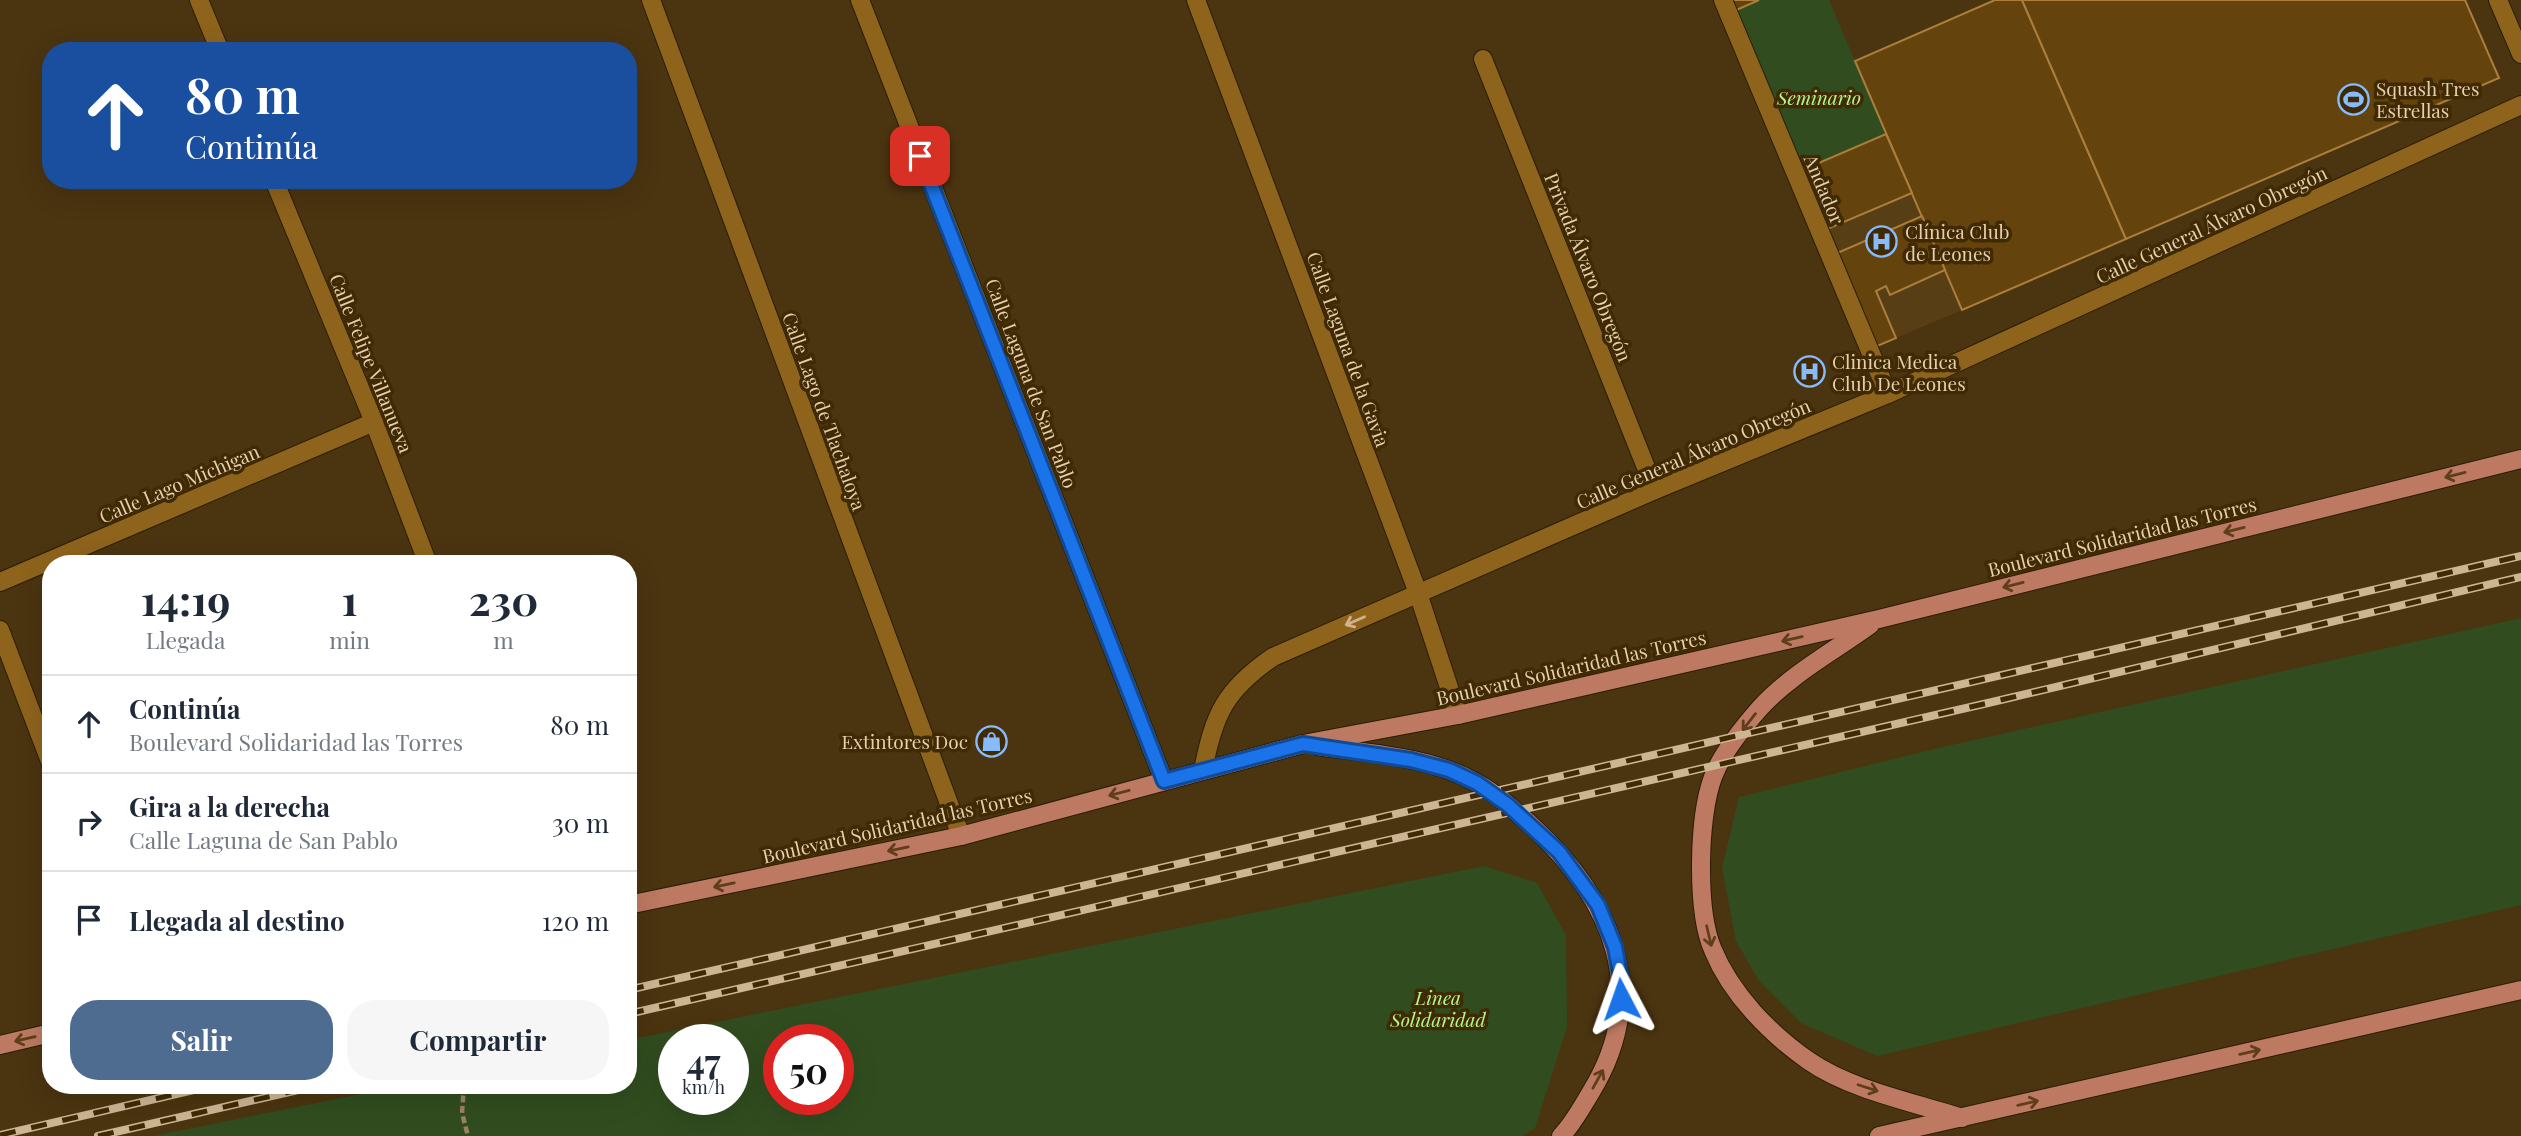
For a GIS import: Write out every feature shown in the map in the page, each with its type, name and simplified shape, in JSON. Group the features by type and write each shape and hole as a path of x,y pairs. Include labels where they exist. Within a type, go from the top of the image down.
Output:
{"main road":[{"name":"Boulevard Solidaridad las Torres","path":"637,903 961,836 1303,744 1458,715 1879,619 2521,459"},
{"path":"1879,619 1787,684 1761,707 1734,742 1713,777 1701,838 1700,863 1706,923 1712,948 1744,999 1781,1039 1809,1061 1839,1078 1962,1118"},
{"path":"1303,744 1411,760 1449,770 1477,783 1508,805 1559,852 1598,905 1615,947 1621,979 1620,1018 1610,1057 1600,1077 1561,1136"},
{"path":"1879,1136 2521,990"},
{"path":"0,1045 42,1035"}],"street":[{"path":"199,0 216,42"},
{"name":"Calle Lago de Tlachaloya","path":"651,0 961,836"},
{"name":"Calle Laguna de San Pablo","path":"860,0 1164,781"},
{"name":"Andador","path":"1723,0 1888,394"},
{"path":"2498,0 2521,54"},
{"name":"Calle Laguna de la Gavia","path":"1203,2 1418,593 1458,715"},
{"name":"Privada Álvaro Obregón","path":"1483,59 1655,490"},
{"name":"Calle General Álvaro Obregón","path":"1203,770 1209,737 1217,715 1230,694 1247,675 1273,657 1655,490 1888,394 2521,105"},
{"name":"Calle Felipe Villanueva","path":"278,189 374,422 425,555"},
{"name":"Calle Lago Michigan","path":"63,555 374,422"},
{"name":"Calle Lago Michigan","path":"0,582 42,564"},
{"path":"0,629 42,740"}],"path":[{"path":"463,1094 462,1113 468,1136"}],"shaded area":[{"name":"Clínica Club de Leones","path":"1886,134 1962,310 1875,347 1800,171"}],"green space":[{"name":"Seminario","path":"1759,0 1829,0 1886,134 1800,171 1732,12"},
{"path":"2521,618 2521,905 1877,1056 1801,1023 1759,981 1736,941 1722,868 1739,797 1934,749"},
{"name":"Linea Solidaridad","path":"1484,866 1537,883 1566,935 1567,1027 1535,1128 1522,1136 153,1136 361,1094 637,1094 637,1038 658,1034 658,1115 749,1115 749,1024 707,1024"}],"building":[{"path":"1727,0 1759,0 1732,12"},
{"path":"1995,0 2022,0 2126,239 1962,310 1855,61"},
{"path":"2022,0 2465,0 2499,78 2126,239"},
{"path":"1886,134 1912,193 1825,230 1800,171"},
{"path":"1922,216 1945,270 1890,295 1886,286 1876,291 1896,338 1875,347 1835,254"}],"railway":[{"path":"637,988 2521,556"},
{"path":"637,1012 1988,703 2521,577"},
{"path":"0,1135 176,1094"},
{"path":"98,1136 281,1094"}],"place":[{"name":"Squash Tres Estrellas","path":"2353,99"},
{"name":"Clínica Club de Leones","path":"1882,242"},
{"name":"Clinica Medica Club De Leones","path":"1809,372"},
{"name":"Extintores Doc","path":"991,741"}],"route":[{"path":"920,156 1164,781 1303,744 1411,760 1449,770 1477,783 1508,805 1559,852 1598,905 1615,947 1621,979 1621,999"}]}
